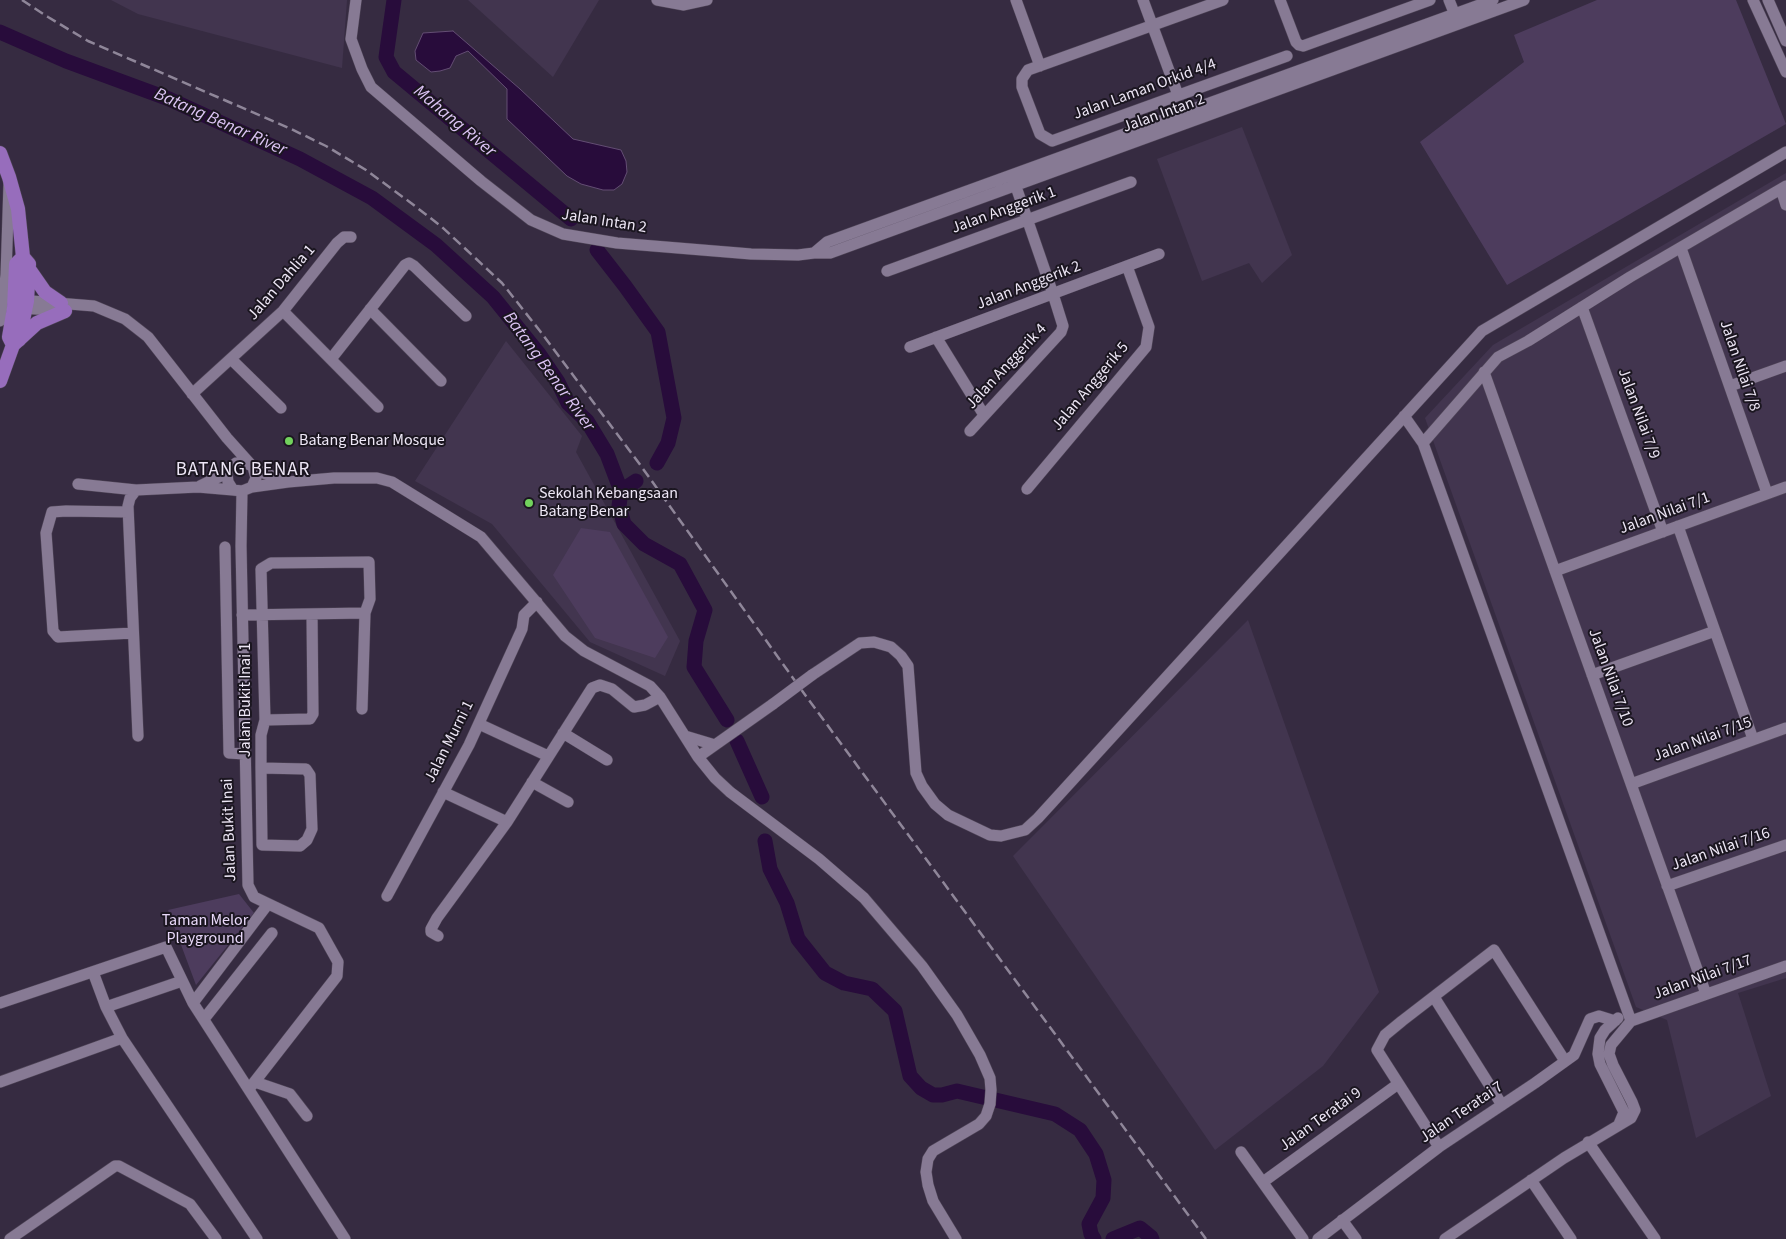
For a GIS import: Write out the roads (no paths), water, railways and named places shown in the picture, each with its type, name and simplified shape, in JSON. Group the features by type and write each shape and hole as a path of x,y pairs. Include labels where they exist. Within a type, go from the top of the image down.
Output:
{"main road":[{"path":"0,153 10,177 18,209 26,263 16,343 0,382"},
{"path":"16,343 37,323 63,307 44,292 26,263"}],"street":[{"name":"Jalan Intan 2","path":"356,0 351,39 362,69 372,87 488,186 531,220 563,234 617,243 751,254 798,255 814,252 826,242 1014,180 1456,19 1524,0"},
{"path":"657,0 684,5 707,0"},
{"path":"1016,0 1040,66 1224,0"},
{"path":"1143,0 1178,95"},
{"path":"1280,0 1296,42 1298,45 1303,46 1430,0"},
{"path":"1449,0 1456,19"},
{"name":"Jalan Intan 2","path":"1456,19 1493,0"},
{"path":"1753,0 1786,72"},
{"path":"1768,0 1786,40"},
{"name":"Jalan Laman Orkid 4/4","path":"1040,66 1028,70 1022,79 1022,87 1040,134 1052,141 1287,56"},
{"path":"698,757 860,643 874,642 891,647 908,666 916,773 934,804 948,815 990,834 1001,836 1025,830 1482,331 1786,152"},
{"path":"0,321 6,275 7,205 10,177"},
{"path":"1014,180 1053,294"},
{"name":"Jalan Anggerik 1","path":"887,271 1131,182"},
{"path":"1423,443 1498,356 1528,341 1630,277 1783,188 1786,204"},
{"name":"Jalan Dahlia 1","path":"192,394 283,311 337,242 344,237 351,237"},
{"name":"Jalan Nilai 7/8","path":"1681,248 1767,494"},
{"name":"Jalan Anggerik 2","path":"910,347 1158,254"},
{"path":"331,359 405,265 409,263 466,316"},
{"name":"Jalan Anggerik 5","path":"1027,490 1146,347 1149,335 1148,327 1127,266"},
{"name":"Jalan Anggerik 4","path":"970,432 1061,332 1063,326 1053,294"},
{"path":"20,304 63,307 94,306 105,312 122,317 148,337 227,438 253,468 256,478 242,489"},
{"name":"Jalan Nilai 7/9","path":"1582,307 1663,532"},
{"path":"370,309 441,381"},
{"path":"283,311 378,407"},
{"path":"936,338 984,416"},
{"path":"232,358 281,408"},
{"path":"1730,386 1786,366"},
{"name":"Jalan Nilai 7/10","path":"1484,372 1706,994"},
{"path":"1404,416 1423,443 1631,1021 1611,1045 1610,1054 1613,1065 1635,1110 1631,1118 1588,1142 1445,1239"},
{"path":"227,438 228,482 242,489"},
{"path":"198,487 241,462 288,482"},
{"path":"78,484 136,490 198,487 242,489 288,482 361,478 392,482 480,537 566,636 584,651 650,686 660,697 698,757 715,778 730,792 819,859 864,898 922,966 957,1014 990,1078 991,1090 990,1104 986,1116 979,1124 942,1144 933,1151 928,1160 926,1172 933,1201 956,1239"},
{"name":"Jalan Bukit Inai","path":"242,489 244,754 248,885 254,897 318,928 338,962 336,976 252,1085"},
{"path":"136,490 130,498 128,512 138,736"},
{"name":"Jalan Nilai 7/1","path":"1555,571 1767,494 1785,490"},
{"path":"128,512 52,512 46,533 53,631 58,637 133,633"},
{"path":"1678,526 1753,740"},
{"path":"225,547 229,753 244,754"},
{"name":"Jalan Bukit Inai 1","path":"261,768 306,769 310,775 312,829 307,840 300,846 262,845 261,768 261,735 264,720 261,569 275,562 369,562 370,599 365,613"},
{"name":"Jalan Murni 1","path":"387,896 479,724 522,629 524,614 537,602"},
{"path":"242,615 365,613 362,709"},
{"path":"264,720 310,719 313,714 312,614"},
{"path":"1592,675 1715,631"},
{"path":"438,936 431,932 437,918 507,822 592,688 600,685 612,689 634,707 645,705 660,697"},
{"path":"479,724 548,756"},
{"name":"Jalan Nilai 7/15","path":"1631,784 1786,728"},
{"path":"563,733 607,760"},
{"path":"685,736 715,746"},
{"path":"715,746 710,757 710,766 715,778"},
{"path":"532,782 568,802"},
{"path":"443,792 507,822"},
{"name":"Jalan Nilai 7/16","path":"1667,886 1786,845"},
{"path":"194,1003 268,904"},
{"path":"204,1019 272,933"},
{"path":"0,1003 166,947 194,1003 252,1085 345,1239"},
{"path":"1439,1147 1376,1050 1385,1035 1494,950 1565,1061"},
{"name":"Jalan Nilai 7/17","path":"1631,1021 1786,966"},
{"path":"93,972 106,1007 122,1038 257,1239"},
{"path":"106,1007 182,982"},
{"path":"1434,997 1502,1105"},
{"path":"1619,1124 1624,1112 1600,1064 1598,1054 1600,1038 1605,1030 1627,1009"},
{"name":"Jalan Teratai 7","path":"1318,1239 1439,1147 1574,1055 1590,1020 1600,1016 1615,1022"},
{"path":"0,1082 122,1038"},
{"name":"Jalan Teratai 9","path":"1263,1182 1398,1084"},
{"path":"252,1085 290,1094 307,1116"},
{"path":"1588,1142 1655,1239"},
{"path":"1241,1152 1303,1239"},
{"path":"10,1239 115,1166 119,1166 190,1204 216,1239"},
{"path":"1531,1180 1569,1238"},
{"path":"1342,1220 1356,1239"}],"waterway":[{"name":"Mahang River","path":"394,0 386,57 394,72 571,219"},
{"name":"Batang Benar River","path":"0,32 66,61 169,99 300,159 372,198 436,245 493,297 539,354 558,382 568,403 587,421 607,454 621,491 619,506 624,524 644,544 680,564 705,610 696,641 694,667 727,720"},
{"name":"Mahang River","path":"597,250 658,332 674,418 668,443 657,463"},
{"name":"Mahang River","path":"621,491 636,481"},
{"name":"Batang Benar River","path":"737,741 762,797"},
{"name":"Batang Benar River","path":"765,841 770,869 787,903 798,939 825,973 844,983 872,989 895,1011 910,1076 921,1088 933,1095 957,1091 1055,1114 1080,1130 1096,1154 1104,1180 1103,1198 1089,1224 1094,1239"},
{"name":"Batang Benar River","path":"1113,1239 1140,1228 1152,1239"}],"railway":[{"path":"22,0 88,41 289,128 326,146 366,170 442,227 502,283 641,466 803,692 1206,1239"}],"place":[{"name":"Batang Benar Mosque","path":"289,441"},
{"name":"Sekolah Kebangsaan Batang Benar","path":"529,503"}],"district":[{"name":"BATANG BENAR","path":"243,471"}],"park label":[{"name":"Taman Melor Playground","path":"205,930"}]}
